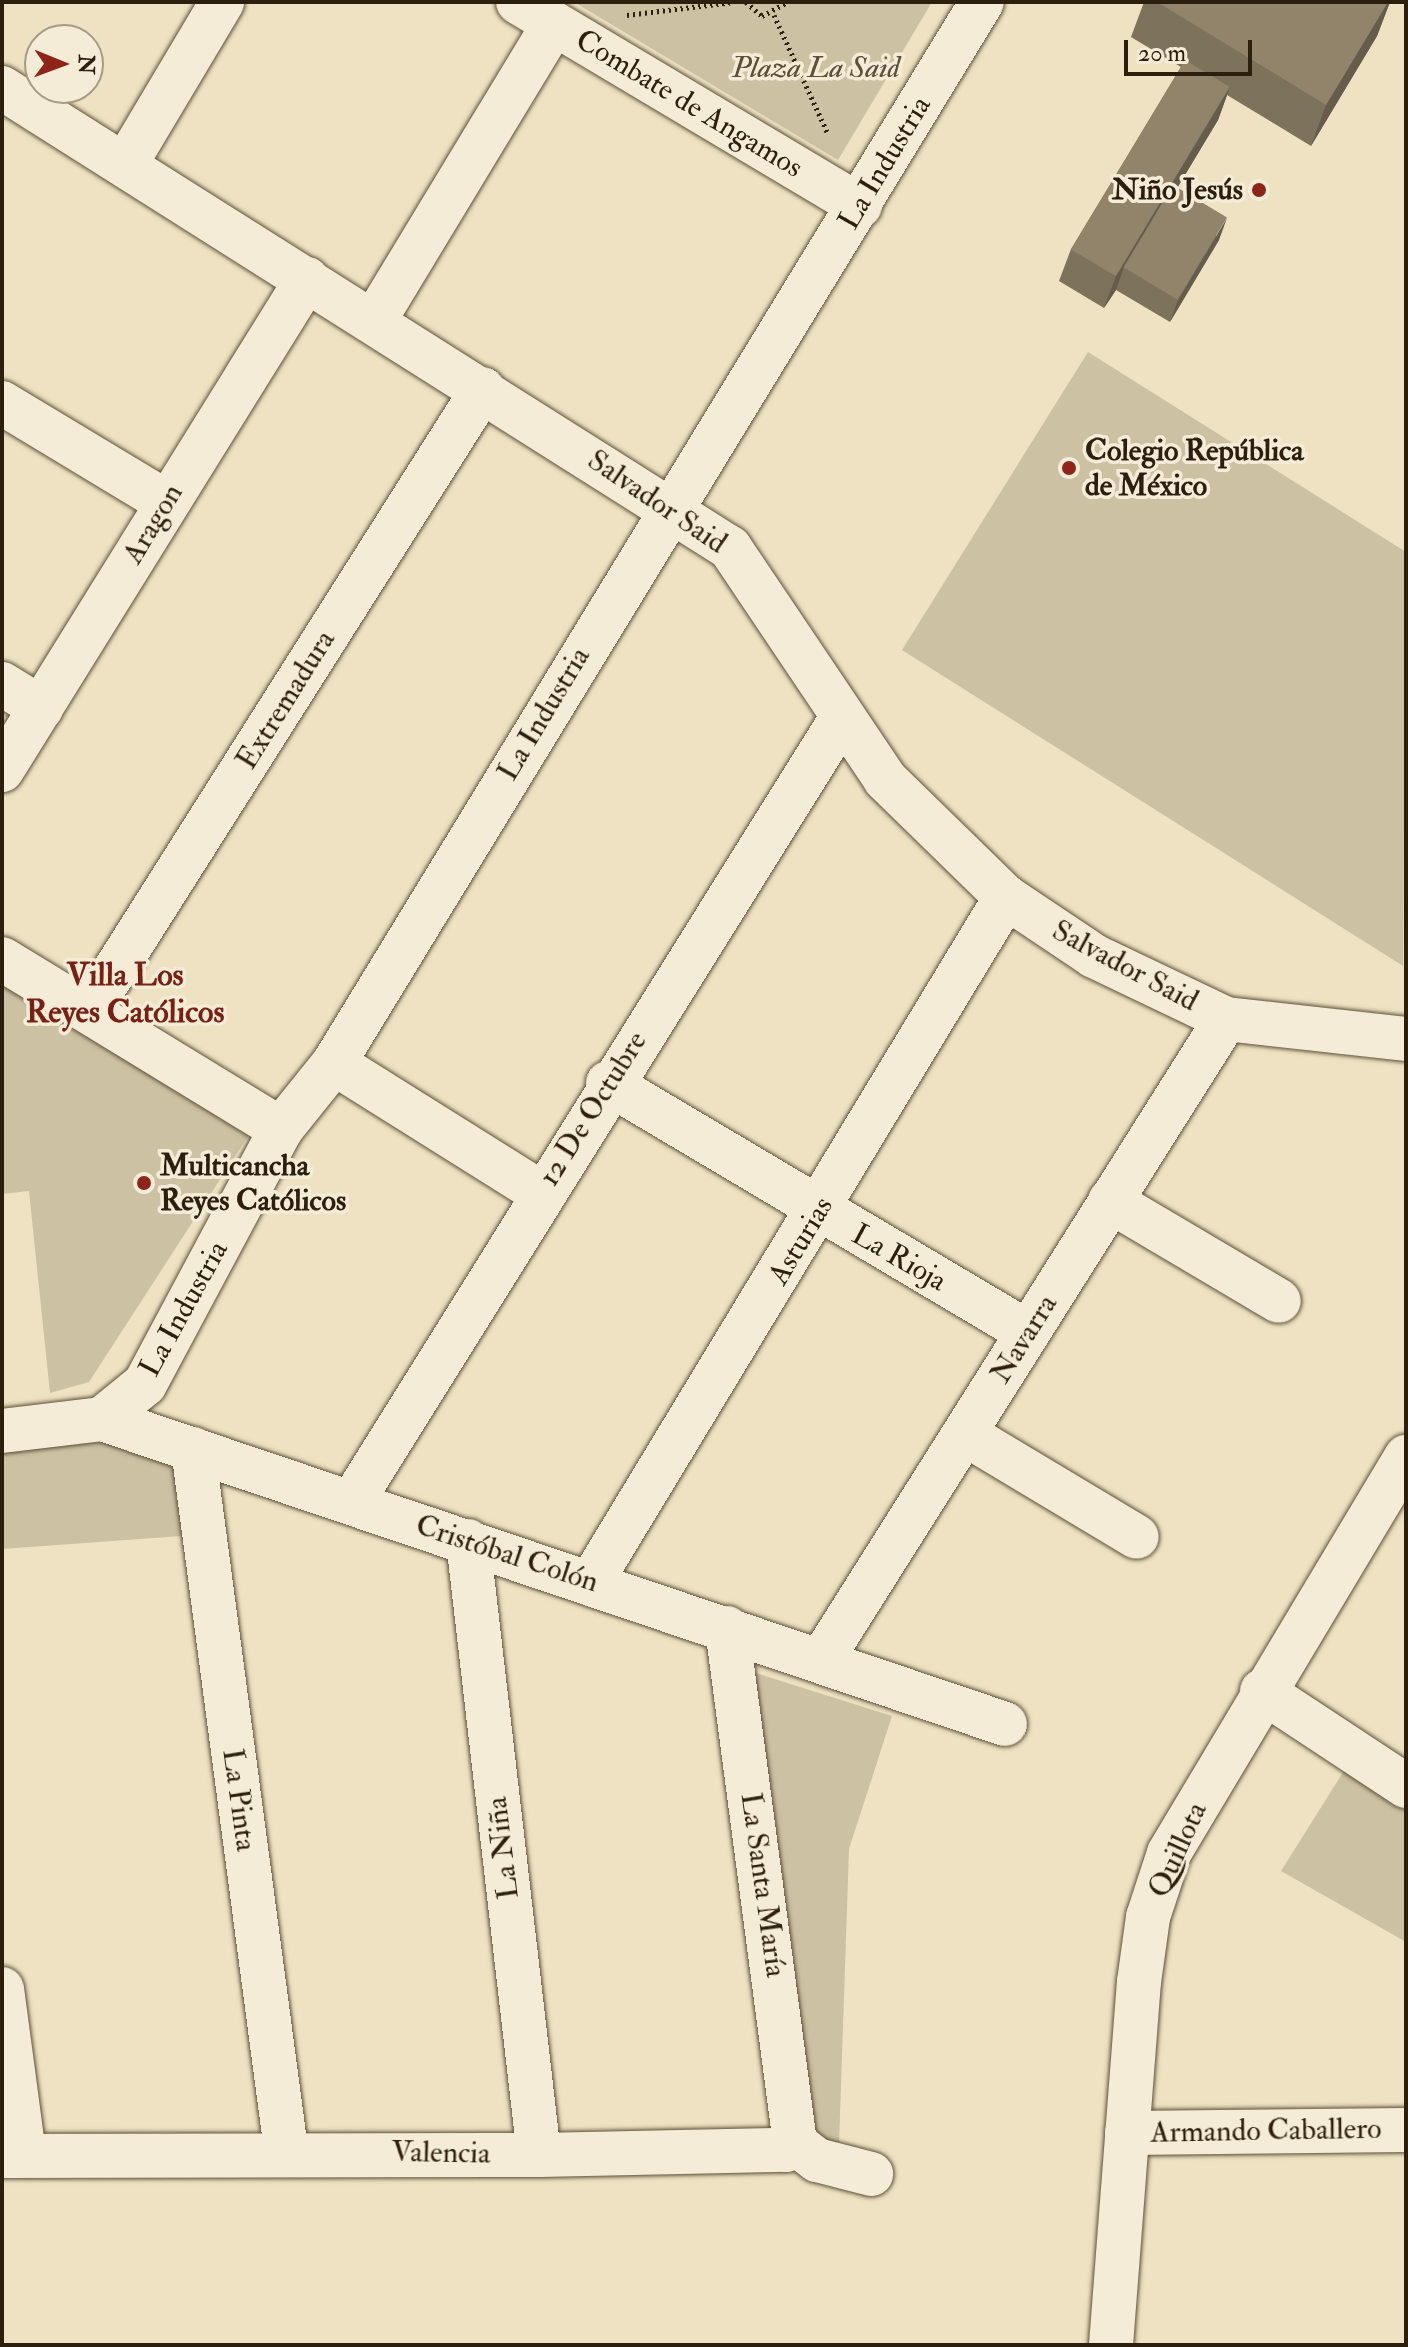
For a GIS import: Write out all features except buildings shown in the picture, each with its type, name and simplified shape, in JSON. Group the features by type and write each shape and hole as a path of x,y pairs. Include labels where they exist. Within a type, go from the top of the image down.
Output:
{"street":[{"path":"125,165 222,2"},
{"name":"La Industria","path":"102,1419 145,1384 281,1129 334,1063 670,505 860,206 982,2"},
{"path":"374,321 536,13"},
{"name":"Combate de Angamos","path":"536,13 860,206"},
{"name":"Salvador Said","path":"2,88 670,505 730,548 759,582 841,719 885,779 1006,897 1094,956 1226,1019 1406,1039"},
{"name":"Aragon","path":"2,770 307,279"},
{"name":"Extremadura","path":"89,1011 483,389"},
{"path":"2,403 166,502"},
{"path":"2,684 41,708"},
{"name":"12 De Octubre","path":"352,1502 608,1083 841,719"},
{"name":"Asturias","path":"591,1582 819,1212 1006,897"},
{"path":"2,959 281,1129"},
{"name":"Navarra","path":"822,1659 1226,1019"},
{"path":"334,1063 541,1193"},
{"name":"La Rioja","path":"608,1083 819,1212 1028,1332"},
{"path":"1110,1201 1279,1301"},
{"name":"Cristóbal Colón","path":"2,1431 102,1419 822,1659 1005,1724"},
{"path":"965,1434 1137,1537"},
{"name":"La Pinta","path":"193,1449 286,2150"},
{"name":"Quillota","path":"1111,2345 1148,1917 1169,1853 1262,1691 1406,1457"},
{"name":"La Niña","path":"468,1541 539,2155"},
{"name":"La Santa María","path":"727,1628 795,2143"},
{"path":"1262,1691 1406,1786"},
{"path":"2,1989 13,2155"},
{"name":"Armando Caballero","path":"1127,2133 1406,2130"},
{"path":"795,2143 817,2160 871,2174"},
{"name":"Valencia","path":"13,2155 286,2150 539,2155 786,2150 795,2143"}],"path":[{"path":"536,13 733,2"},
{"path":"746,2 762,16 774,15 787,2"},
{"path":"774,15 860,206"}],"green space":[{"name":"Plaza La Said","path":"574,2 932,2 838,160"},
{"path":"1088,352 1406,552 1403,966 902,650"},
{"path":"2,969 258,1121 89,1382 50,1393 29,1191 2,1194"},
{"path":"103,1439 180,1463 182,1536 2,1549 2,1451"},
{"path":"749,1671 892,1716 849,1849 839,2145 811,2140"},
{"path":"1347,1766 1406,1798 1406,1942 1281,1871"}],"place":[{"name":"Niño Jesús","path":"1259,190"},
{"name":"Colegio República de México","path":"1069,468"},
{"name":"Multicancha Reyes Católicos","path":"144,1183"}],"district":[{"name":"Villa Los Reyes Católicos","path":"125,994"}]}
